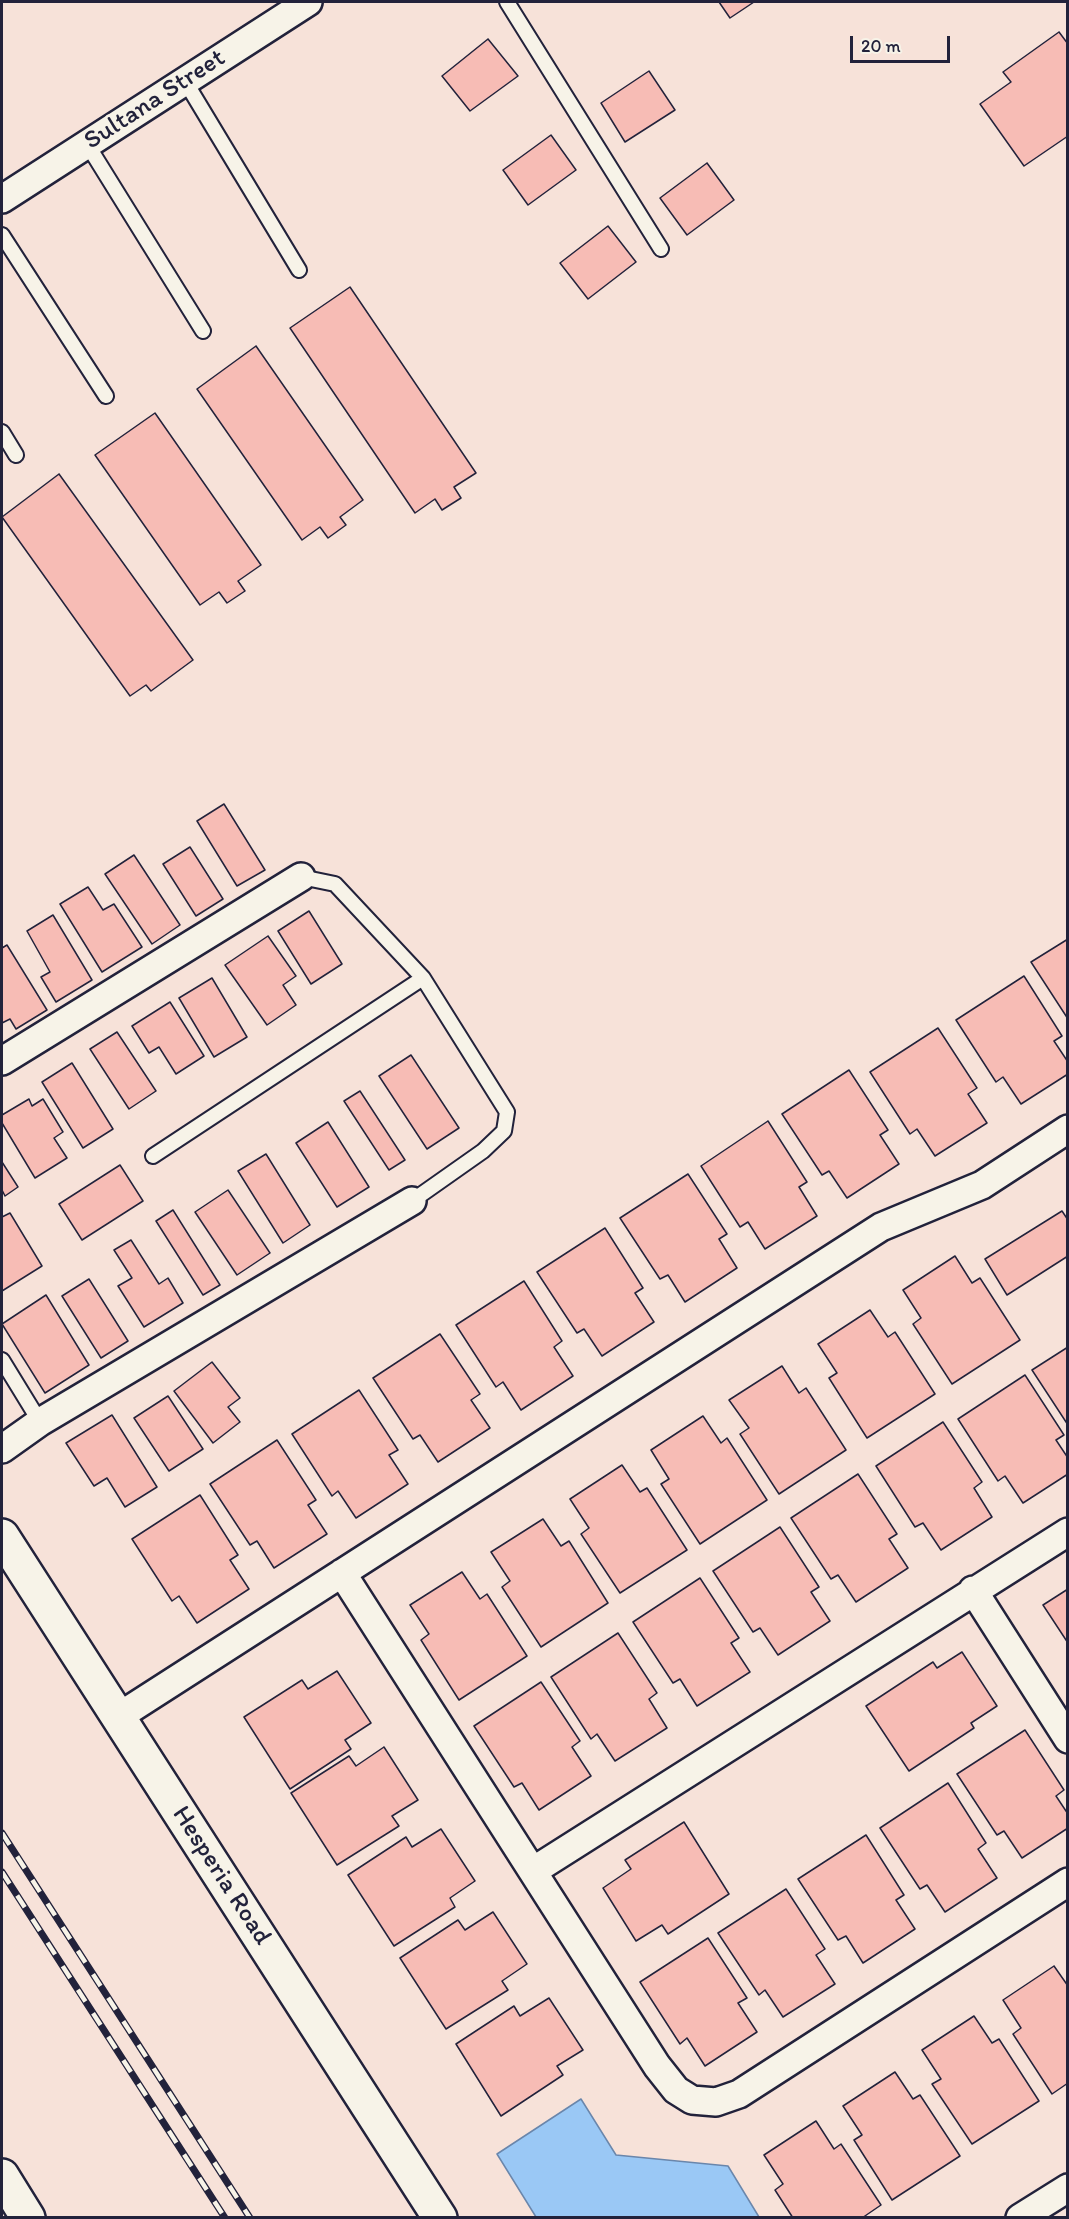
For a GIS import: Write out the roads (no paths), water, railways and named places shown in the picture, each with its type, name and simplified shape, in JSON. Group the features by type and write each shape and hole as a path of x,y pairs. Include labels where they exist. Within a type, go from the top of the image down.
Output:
{"street":[{"name":"Sultana Street","path":"2,199 308,2"},
{"path":"2,1061 301,877"},
{"path":"118,1717 881,1227 982,1185 1068,1129"},
{"path":"2,1449 40,1422 412,1201"},
{"path":"533,1871 973,1590 1068,1532"},
{"name":"Hesperia Road","path":"2,1536 440,2217"},
{"path":"342,1573 657,2066 676,2090 692,2100 716,2102 739,2094 1068,1882"},
{"path":"973,1590 1068,1739"},
{"path":"4,2187 28,2217"},
{"path":"1020,2217 1068,2188"}],"lane":[{"path":"507,2 661,249"},
{"path":"184,81 299,270"},
{"path":"87,144 204,331"},
{"path":"2,235 106,396"},
{"path":"2,432 16,455"},
{"path":"301,877 335,884 423,978 507,1112 504,1131 483,1151 412,1201"},
{"path":"153,1156 423,978"},
{"path":"2,1360 40,1422"}],"water":[{"path":"581,2099 616,2155 728,2166 759,2217 536,2217 497,2154"}],"railway":[{"path":"2,1833 250,2218"},
{"path":"2,1872 225,2218"}]}
